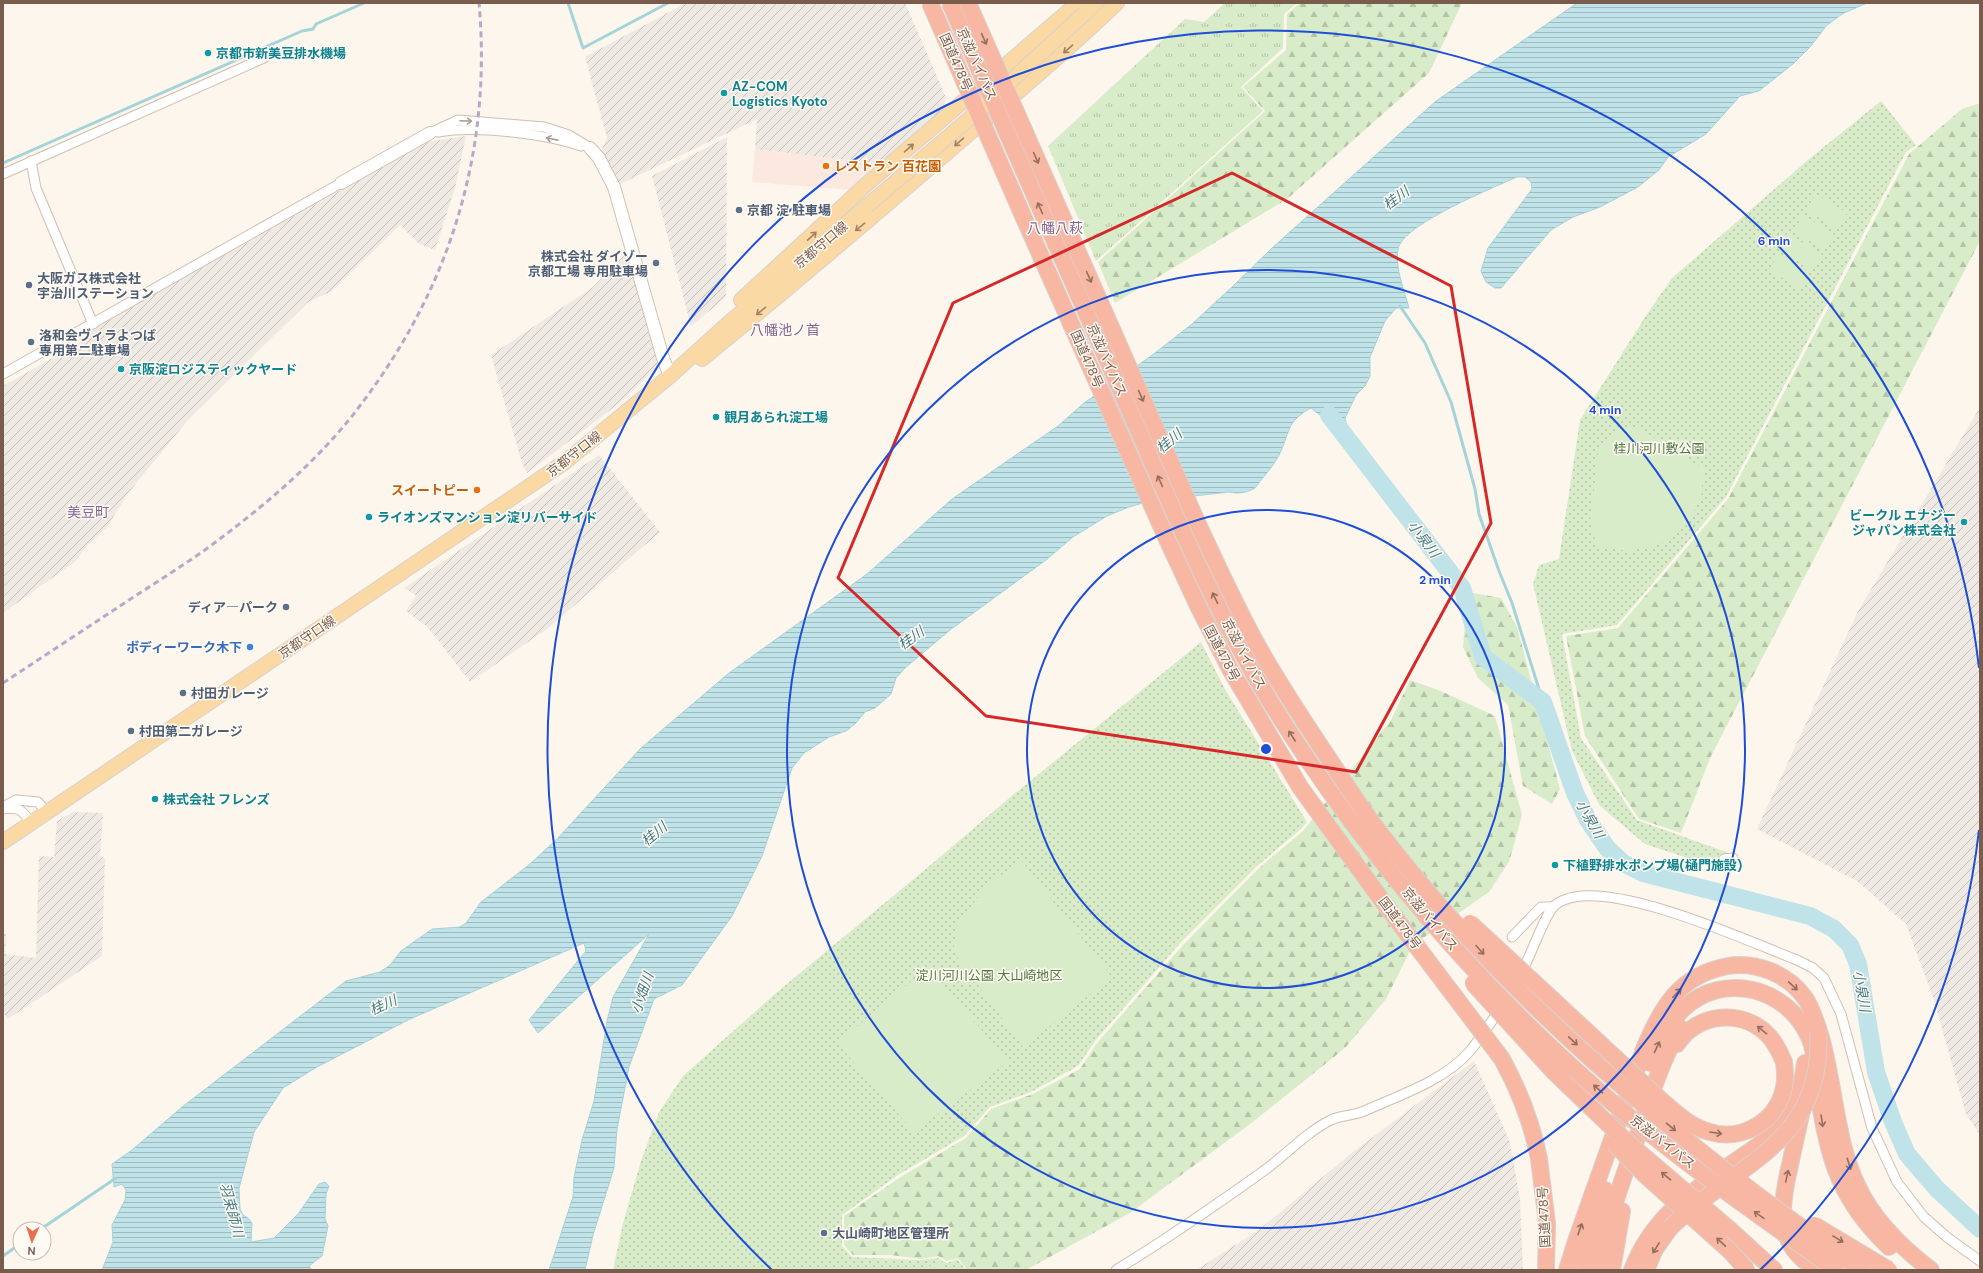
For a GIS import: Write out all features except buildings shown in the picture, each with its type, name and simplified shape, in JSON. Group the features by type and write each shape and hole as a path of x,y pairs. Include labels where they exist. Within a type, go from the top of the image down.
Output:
{"highway":[{"name":"国道478号","path":"930,3 1163,530 1199,608 1230,669 1300,787 1377,893 1502,1059 1517,1086 1528,1113 1539,1159 1547,1223 1546,1270"},
{"name":"京滋バイパス","path":"950,3 1182,530 1245,658 1280,718 1314,769 1418,906 1486,983 1554,1050 1647,1131 1716,1183 1837,1270"},
{"name":"京滋バイパス","path":"968,3 1197,522 1260,649 1296,710 1373,824 1486,956 1542,1012 1601,1067 1725,1170"},
{"path":"1314,769 1341,814 1413,911 1490,1004 1554,1072 1626,1140 1774,1270"},
{"path":"1373,824 1475,929 1661,1100 1688,1122 1710,1132 1720,1134 1740,1133 1756,1127 1769,1116 1779,1103 1784,1086 1784,1062 1778,1048 1769,1036 1745,1019 1732,1017 1705,1021 1692,1027 1682,1036 1661,1069"},
{"path":"1568,1268 1644,1049 1654,1027 1675,994 1687,983 1701,973 1715,968 1733,965 1766,969 1781,976 1799,992 1808,1005 1818,1031 1828,1065 1842,1137 1858,1187 1866,1202 1884,1228 1908,1252 1931,1270"},
{"path":"1591,1236 1608,1180 1657,1045 1671,1021 1683,1008 1697,998 1710,992 1734,987 1751,988 1765,993 1792,1011 1801,1022 1809,1037 1814,1055 1826,1143 1838,1178 1858,1213 1872,1231 1916,1270"},
{"path":"1598,1270 1617,1197 1632,1150 1671,1043 1683,1023 1694,1011 1718,1000 1731,998 1755,1000 1775,1010 1784,1018 1798,1037 1805,1063 1804,1100 1783,1194 1783,1222 1786,1237 1793,1249 1800,1258 1819,1270"},
{"path":"1646,1270 1655,1249 1676,1223 1703,1199 1766,1154 1794,1124 1808,1100 1817,1072 1819,1058 1818,1031"},
{"path":"1632,1270 1639,1251 1648,1236 1675,1207 1762,1144 1779,1127 1797,1099 1805,1063"},
{"path":"1554,1072 1585,1110 1639,1169 1730,1251 1747,1270"},
{"path":"1584,1270 1609,1149"},
{"path":"1612,1270 1632,1150"},
{"path":"1725,1170 1862,1270"},
{"path":"1725,1170 1889,1270"},
{"path":"1837,1270 1852,1265 1864,1265 1896,1270"}],"main road":[{"name":"京都守口線","path":"3,842 31,823 42,808 559,467 673,373 732,320 978,111 1078,9 1096,3"},
{"path":"673,373 698,362 890,206 1088,31 1117,3"},
{"path":"673,373 686,352 706,332 868,183 1078,9"}],"street":[{"path":"1078,9 1088,31"},
{"path":"3,174 264,58"},
{"path":"3,374 430,133 458,120 536,126 556,130 569,135 590,148 599,158 614,187 663,358 673,373"},
{"path":"31,162 36,188 93,324"},
{"path":"868,183 890,206"},
{"path":"3,808 16,800 42,808"},
{"path":"3,808 24,811 31,823"},
{"path":"1512,937 1541,907 1553,907 1565,900 1591,895 1633,901 1683,916 1798,960 1813,968 1824,978 1841,1014 1872,1128 1897,1182 1924,1217 1948,1238 1980,1261"},
{"path":"1116,1270 1204,1213 1267,1169 1320,1126 1335,1118 1350,1116 1362,1112 1437,1077 1461,1059 1469,1052 1490,1022 1526,963 1553,907"},
{"path":"1320,1126 1326,1117"}],"highlighted area":[{"path":"1232,173 1451,286 1491,523 1356,772 986,716 838,578 953,303"}],"shaded area":[{"path":"686,3 905,3 946,97 943,111 880,164 755,149 757,119 616,186 601,151 607,138 585,57"},
{"path":"466,136 455,188 435,250 419,244 400,225 332,291 307,303 188,420 129,492 107,527 85,548 76,561 3,613 3,386 88,338 90,331 426,142"},
{"path":"727,137 726,297 691,326 652,176"},
{"path":"755,149 880,164 850,190 752,182"},
{"path":"626,253 658,366 621,402 527,473 522,463 491,355 593,287"},
{"path":"1980,407 1980,1135 1966,1114 1934,1000 1906,924 1857,881 1757,829 1858,611"},
{"path":"599,455 660,532 547,629 470,682 426,626 406,611 416,595 404,588"},
{"path":"73,812 103,813 100,857 105,858 102,956 8,1019 3,1012 3,934 6,934 5,954 36,958 39,856 54,857 57,821"},
{"path":"1474,1061 1510,1142 1520,1199 1523,1270 1196,1270 1260,1229 1353,1152"}],"green space":[{"path":"1225,3 1297,3 1284,14 1283,48 1241,87 1263,111 1096,261 1048,146 1185,19 1204,22"},
{"path":"1300,3 1462,3 1429,73 1287,199 1115,303 1098,262 1265,111 1243,87 1286,50 1287,14"},
{"name":"桂川河川敷公園","path":"1881,101 1916,145 1906,152 1726,497 1617,625 1562,634 1581,738 1637,820 1726,852 1731,864 1709,865 1645,844 1600,806 1572,751 1533,584 1539,565 1559,559 1580,420 1647,314 1672,278 1809,159"},
{"path":"1980,103 1980,241 1711,756 1681,833 1639,819 1585,736 1566,636 1618,628 1728,499 1909,154 1962,109"},
{"path":"1816,194 1847,213 1837,229 1806,210"},
{"path":"1803,215 1834,234 1824,250 1793,231"},
{"path":"1790,235 1822,254 1812,270 1781,251"},
{"path":"1779,253 1810,272 1800,289 1769,270"},
{"path":"1619,427 1637,427 1704,469 1701,499 1685,526 1659,545 1629,551 1597,547 1590,522 1599,447"},
{"path":"1473,593 1501,598 1517,627 1560,789 1552,804 1523,786 1508,705 1478,678 1463,647 1466,612"},
{"name":"淀川河川公園 大山崎地区","path":"1201,642 1226,691 1307,822 1301,829 1257,866 1182,941 1095,1041 1078,1066 1031,1092 990,1107 964,1136 898,1175 842,1215 842,1246 852,1257 920,1260 938,1258 947,1263 957,1259 966,1270 613,1270 623,1223 641,1161 659,1112 683,1076 776,993 1008,799"},
{"path":"1410,680 1441,691 1495,716 1522,815 1509,862 1489,892 1413,945 1386,999 1345,1048 1254,1121 1130,1213 1026,1270 967,1270 958,1258 947,1261 938,1256 920,1259 891,1255 853,1255 844,1245 844,1216 899,1178 966,1138 991,1109 1033,1094 1080,1069 1097,1043 1184,944 1259,868 1303,831 1391,720"},
{"path":"1021,860 1112,977 1023,1047 953,951 958,923 987,886"},
{"path":"927,968 1009,1061 914,1132 837,1043"},
{"path":"942,1261 946,1270 920,1270"}],"water":[{"path":"1577,3 1867,3 1842,14 1826,26 1811,46 1793,64 1759,91 1740,96 1706,134 1668,157 1659,170 1638,187 1600,207 1573,217 1551,230 1501,288 1495,288 1486,282 1481,271 1488,248 1532,189 1531,182 1525,177 1517,177 1470,198 1432,218 1415,229 1404,239 1398,249 1397,256 1399,271 1409,308 1396,308 1385,321 1370,357 1370,376 1365,386 1356,395 1345,418 1348,431 1338,437 1321,416 1311,408 1292,423 1277,459 1255,488 1242,493 1229,492 1150,501 1129,507 1107,516 1073,537 1046,560 950,630 905,668 896,678 891,694 875,708 865,712 855,724 846,731 829,737 804,753 792,768 762,856 732,916 682,985 654,999 629,1067 617,1129 614,1168 593,1235 585,1270 549,1270 573,1197 574,1177 582,1140 594,1101 607,1021 613,997 649,934 538,1033 529,1020 586,951 584,943 408,1020 317,1067 283,1088 254,1132 239,1188 240,1209 243,1215 252,1223 251,1242 274,1238 298,1214 319,1184 325,1182 329,1186 326,1194 325,1219 328,1226 322,1256 309,1266 312,1270 102,1270 113,1242 112,1225 125,1200 126,1190 122,1184 114,1187 112,1164 132,1150 182,1107 346,981 380,972 390,965 401,951 432,929 460,927 466,923 481,902 530,864 557,839 641,748 729,673 867,574 952,499 1058,426 1084,403 1151,356 1192,324 1272,248 1436,101"}],"waterway":[{"path":"3,163 302,31 313,29 316,24 364,3"},
{"path":"568,3 583,48 668,3"},
{"path":"1400,306 1425,343 1451,402 1475,489 1479,514 1512,603 1543,702"},
{"name":"小泉川","path":"1329,415 1462,588 1483,657 1543,702 1575,793 1588,820 1607,848 1623,863 1643,873 1810,916 1834,929 1850,945 1858,964 1876,1072 1893,1122 1907,1154 1937,1189 1980,1229"},
{"path":"52,1222 116,1178"},
{"path":"3,1256 12,1250"}],"railway":[{"path":"3,683 186,563 241,523 298,474 334,438 365,399 395,354 421,308 443,261 460,212 472,161 479,110 481,57 479,3"}],"place":[{"name":"京都市新美豆排水機場","path":"208,53"},
{"name":"AZ-COM Logistics Kyoto","path":"724,93"},
{"name":"レストラン 百花園","path":"826,166"},
{"name":"京都 淀 駐車場","path":"739,210"},
{"name":"株式会社 ダイゾー 京都工場 専用駐車場","path":"656,263"},
{"name":"大阪ガス株式会社 宇治川ステーション","path":"29,285"},
{"name":"洛和会ヴィラよつば 専用第二駐車場","path":"31,342"},
{"name":"京阪淀ロジスティックヤード","path":"121,369"},
{"name":"観月あられ淀工場","path":"716,417"},
{"name":"スイートピー","path":"477,490"},
{"name":"ライオンズマンション淀リバーサイド","path":"369,517"},
{"name":"ビークル エナジー ジャパン株式会社","path":"1964,522"},
{"name":"ディア―パーク","path":"286,607"},
{"name":"ボディーワーク木下","path":"250,647"},
{"name":"村田ガレージ","path":"183,693"},
{"name":"村田第二ガレージ","path":"131,731"},
{"name":"株式会社 フレンズ","path":"155,799"},
{"name":"下植野排水ポンプ場(樋門施設)","path":"1555,865"},
{"name":"大山崎町地区管理所","path":"824,1233"}],"district":[{"name":"八幡八萩","path":"1055,228"},
{"name":"八幡池ノ首","path":"785,330"},
{"name":"美豆町","path":"88,512"}],"water label":[{"name":"桂川","path":"1396,198"},
{"name":"桂川","path":"1169,441"},
{"name":"桂川","path":"911,638"},
{"name":"桂川","path":"654,834"},
{"name":"小畑川","path":"642,993"},
{"name":"桂川","path":"383,1005"},
{"name":"羽束師川","path":"232,1210"}]}
